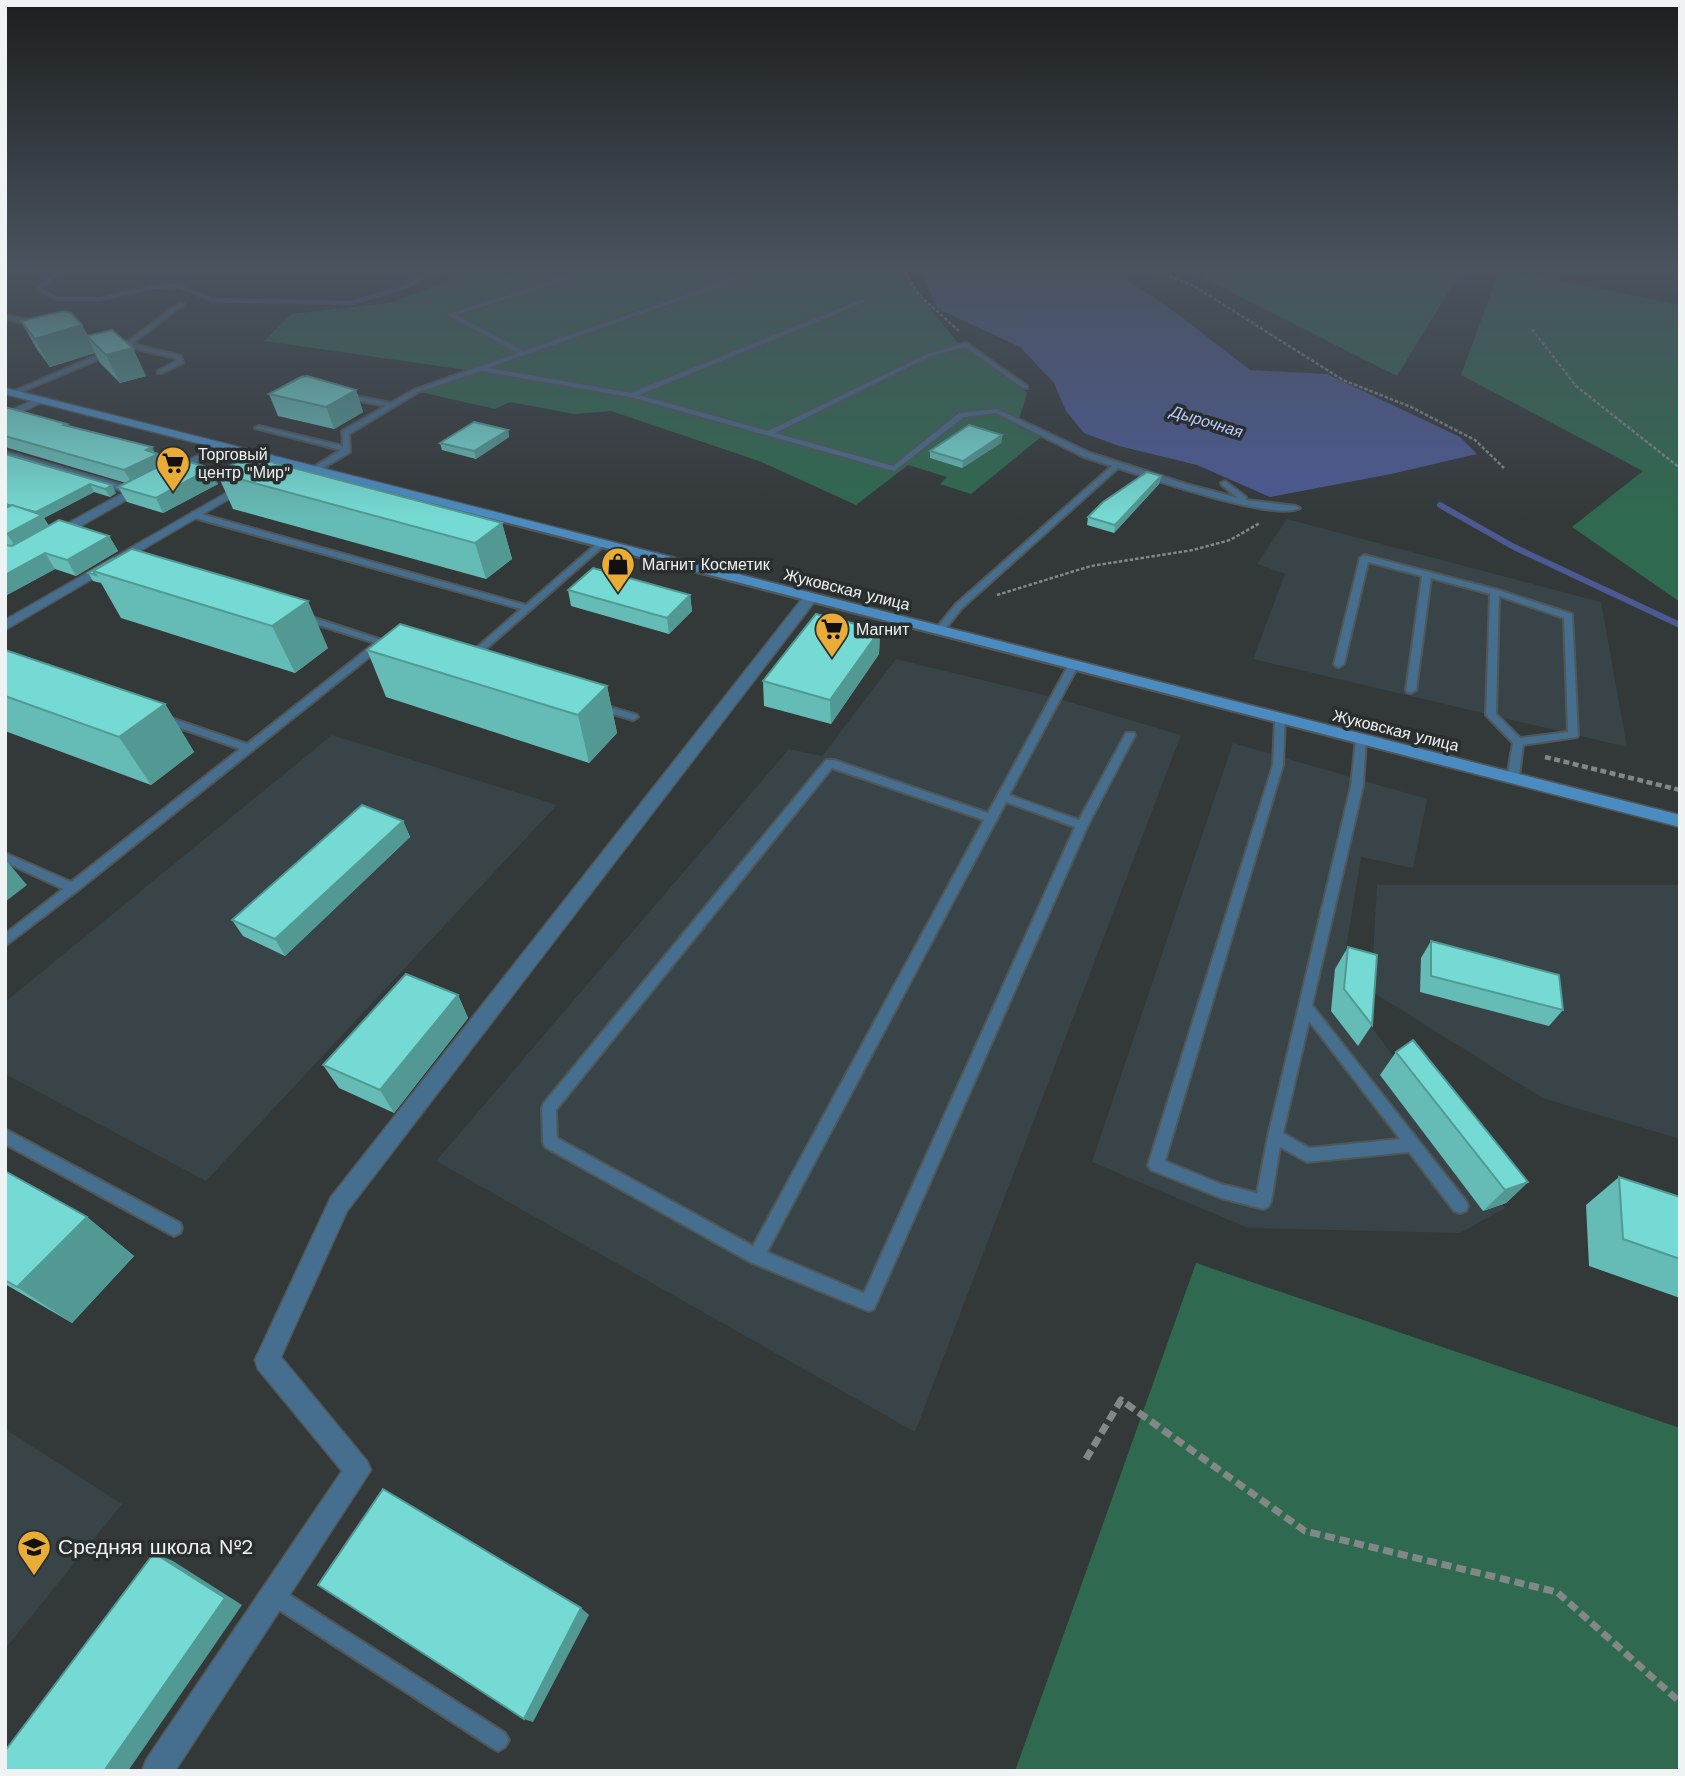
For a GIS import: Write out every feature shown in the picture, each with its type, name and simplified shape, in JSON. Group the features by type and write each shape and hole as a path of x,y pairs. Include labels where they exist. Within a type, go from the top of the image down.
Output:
{"main road":[{"name":"Жуковская улица","path":"10,392 604,542 810,598 1680,821"}],"street":[{"path":"5,416 44,400"},
{"path":"41,543 133,491 224,446"},
{"path":"5,454 133,491"},
{"path":"5,626 286,461"},
{"path":"157,1771 358,1470 267,1360 339,1203 810,598"}],"lane":[{"path":"10,392 112,351"},
{"path":"152,351 179,357 181,362 160,372"},
{"path":"518,351 524,354"},
{"path":"346,449 345,433 416,391 533,351"},
{"path":"632,395 742,351"},
{"path":"769,433 929,355 944,351"},
{"path":"974,351 1025,387"},
{"path":"482,369 632,395 894,469 962,415 997,411 1087,454 1117,465 1246,501 1296,508"},
{"path":"329,392 393,405"},
{"path":"259,428 346,449"},
{"path":"315,469 346,449"},
{"path":"939,631 959,606 1117,465"},
{"path":"1225,483 1246,501"},
{"path":"194,515 527,608"},
{"path":"475,670 461,666 604,542"},
{"path":"1339,664 1364,558 1495,592 1569,616 1573,735 1518,746"},
{"path":"118,560 131,564"},
{"path":"1412,690 1427,575"},
{"path":"1495,592 1491,715 1518,746"},
{"path":"290,613 396,646"},
{"path":"5,941 383,642"},
{"path":"756,1256 1073,666"},
{"path":"580,702 633,717"},
{"path":"146,713 248,748"},
{"path":"1280,719 1278,765 1156,1165 1221,1191 1262,1202 1357,786 1361,739"},
{"path":"992,818 831,763 549,1108 550,1142 756,1256 868,1303 1082,825 1130,735"},
{"path":"1513,777 1518,746"},
{"path":"1003,797 1082,825"},
{"path":"5,857 73,888"},
{"path":"1306,1007 1461,1206"},
{"path":"5,1136 174,1228"},
{"path":"1275,1136 1307,1156 1413,1146"},
{"path":"274,1595 498,1740"}],"path":[{"path":"1297,351 1343,380 1411,407 1475,440 1504,468"},
{"path":"1549,351 1576,386 1680,468"},
{"path":"959,606 1091,566 1118,560 1161,557 1230,540 1267,519 1296,508"},
{"path":"1518,746 1680,790"},
{"path":"1086,1459 1121,1400 1305,1531 1557,1592 1680,1702"}],"shaded area":[{"path":"1287,519 1601,602 1627,747 1253,659 1285,574 1257,564"},
{"path":"896,659 1056,698 1181,735 915,1432 436,1161 789,749 822,756"},
{"path":"332,735 557,805 206,1181 5,1074 5,1002"},
{"path":"1233,743 1427,799 1413,868 1361,857 1340,984 1505,1208 1460,1233 1248,1228 1092,1162"},
{"path":"1377,885 1680,885 1680,1139 1542,1098 1371,991"},
{"name":"Средняя школа №2","path":"5,1429 122,1504 5,1649"}],"green space":[{"path":"333,351 969,351 1027,393 1017,426 1041,437 971,494 940,484 947,477 908,465 856,505 759,461 611,411 574,414 510,402 495,409 420,392 474,371"},
{"path":"1347,351 1412,351 1397,376"},
{"path":"1470,351 1680,351 1680,602 1572,527 1643,471 1461,375"},
{"path":"1196,1263 1680,1428 1680,1771 1015,1771"}],"water":[{"path":"1024,351 1225,351 1250,370 1327,374 1460,437 1477,454 1270,497 1197,465 1119,446 1084,433 1066,411 1054,383"}],"building":[{"path":"102,351 122,351 106,355"},
{"path":"307,376 356,390 326,407 269,394"},
{"path":"5,407 152,447 146,450 158,454 124,470 5,436"},
{"path":"474,422 508,430 474,451 440,443"},
{"path":"969,425 1002,435 963,461 930,451"},
{"path":"5,454 112,485 105,489 90,484 36,512 5,504"},
{"path":"248,456 502,523 475,543 217,473"},
{"path":"175,458 211,468 156,498 118,487"},
{"path":"1147,472 1161,476 1115,525 1088,517 1103,502"},
{"path":"12,505 42,515 7,534 5,508"},
{"path":"59,520 109,536 67,560 45,553 5,575 5,545 12,546"},
{"path":"132,549 308,601 272,626 93,571"},
{"path":"593,568 690,595 667,618 568,590"},
{"path":"816,614 880,630 830,700 763,681"},
{"path":"400,624 607,686 578,715 367,650"},
{"path":"5,650 165,704 119,737 5,696"},
{"path":"362,805 403,821 275,939 232,920"},
{"path":"1431,941 1559,975 1563,1010 1431,976"},
{"path":"1348,947 1377,955 1372,1025 1344,989"},
{"path":"406,974 458,995 380,1090 323,1065"},
{"path":"1413,1040 1528,1182 1505,1190 1396,1052"},
{"path":"5,1171 87,1217 17,1287 5,1280"},
{"path":"1619,1177 1680,1197 1680,1259 1623,1239"},
{"path":"383,1489 581,1608 524,1719 318,1585"},
{"path":"154,1553 225,1598 104,1771 5,1771 5,1751"}],"waterway":[{"name":"Дырочная","path":"1440,505 1514,547 1680,625"}],"place":[{"name":"Торговый центр \"Мир\"","path":"173,493"},
{"name":"Магнит Косметик","path":"618,594"},
{"name":"Магнит","path":"832,659"},
{"name":"Средняя школа №2","path":"34,1577"}]}
